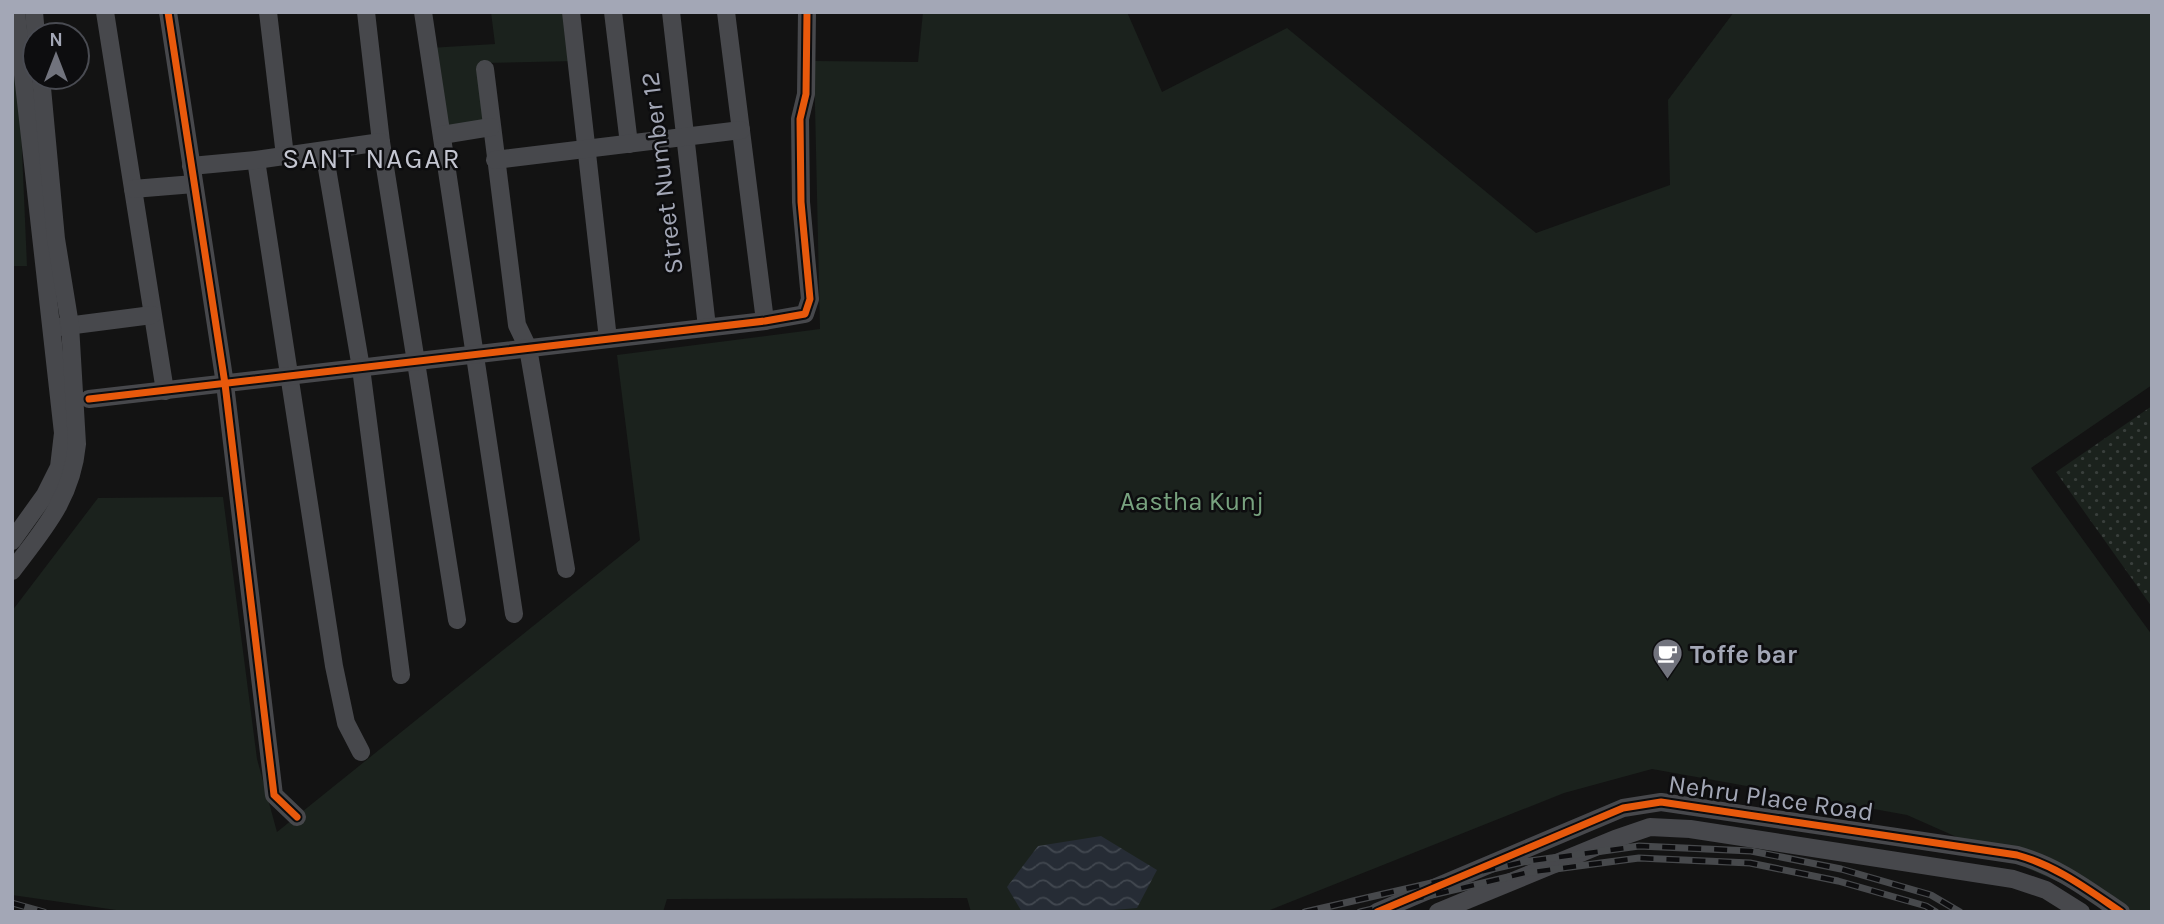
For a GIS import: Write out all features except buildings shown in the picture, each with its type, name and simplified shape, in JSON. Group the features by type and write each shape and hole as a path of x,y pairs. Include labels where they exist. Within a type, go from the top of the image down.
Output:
{"street":[{"path":"12,541 45,495 59,467 63,433 16,12"},
{"path":"106,12 165,391"},
{"path":"168,12 225,384 274,795 297,817"},
{"path":"268,12 285,156"},
{"path":"366,12 381,142 457,620"},
{"path":"424,12 514,614"},
{"path":"571,12 608,339"},
{"path":"613,12 629,144"},
{"name":"Street Number 12","path":"671,12 707,327"},
{"path":"726,12 765,321"},
{"path":"89,399 765,321 805,314 810,299 801,188 800,119 806,94 807,12"},
{"path":"485,69 517,325 528,348 566,569"},
{"path":"12,571 62,501 72,478 77,430 69,325 56,239 42,91"},
{"path":"442,135 491,127"},
{"path":"495,160 741,130"},
{"path":"191,166 256,160 381,142"},
{"path":"324,151 361,368 401,675"},
{"path":"256,160 334,666 345,723 361,752"},
{"path":"133,189 194,184"},
{"path":"51,328 152,315"},
{"name":"Nehru Place Road","path":"1377,912 1623,808 1661,802 2017,855 2040,861 2063,872 2121,912"},
{"name":"Nehru Place Road","path":"1438,912 1650,827 1690,829 2013,879 2046,890 2081,912"}],"green space":[{"path":"12,12 16,12 27,266 12,266"},
{"path":"491,12 571,12 576,61 483,63 487,128 442,135 429,48 495,44"},
{"name":"Aastha Kunj","path":"923,12 1127,12 1162,92 1287,28 1536,233 1670,185 1668,100 1734,12 2152,12 2152,385 2031,468 2152,635 2152,912 2126,912 1907,815 1652,769 1564,793 1265,912 971,912 967,898 667,899 663,912 130,912 12,895 12,611 98,498 223,497 257,759 277,832 640,540 617,355 820,329 814,61 918,62"},
{"path":"2152,406 2152,607 2056,472"}],"water":[{"path":"1101,836 1157,870 1137,908 1090,912 1022,912 1007,887 1038,846"}],"railway":[{"path":"1305,912 1523,862 1639,846 1751,851 1841,869 1931,895 1960,912"},
{"path":"1360,912 1525,873 1639,858 1750,863 1838,881 1926,906 1936,912"},
{"path":"12,903 44,912"}],"cycle path":[{"path":"168,12 225,384 274,795 297,817"},
{"path":"89,399 765,321 805,314 810,299 801,202 800,119 806,94 807,12"},
{"path":"1377,912 1623,808 1661,802 2017,855 2059,872 2121,912"}],"place":[{"name":"Toffe bar","path":"1667,681"}],"district":[{"name":"SANT NAGAR","path":"372,158"}]}
